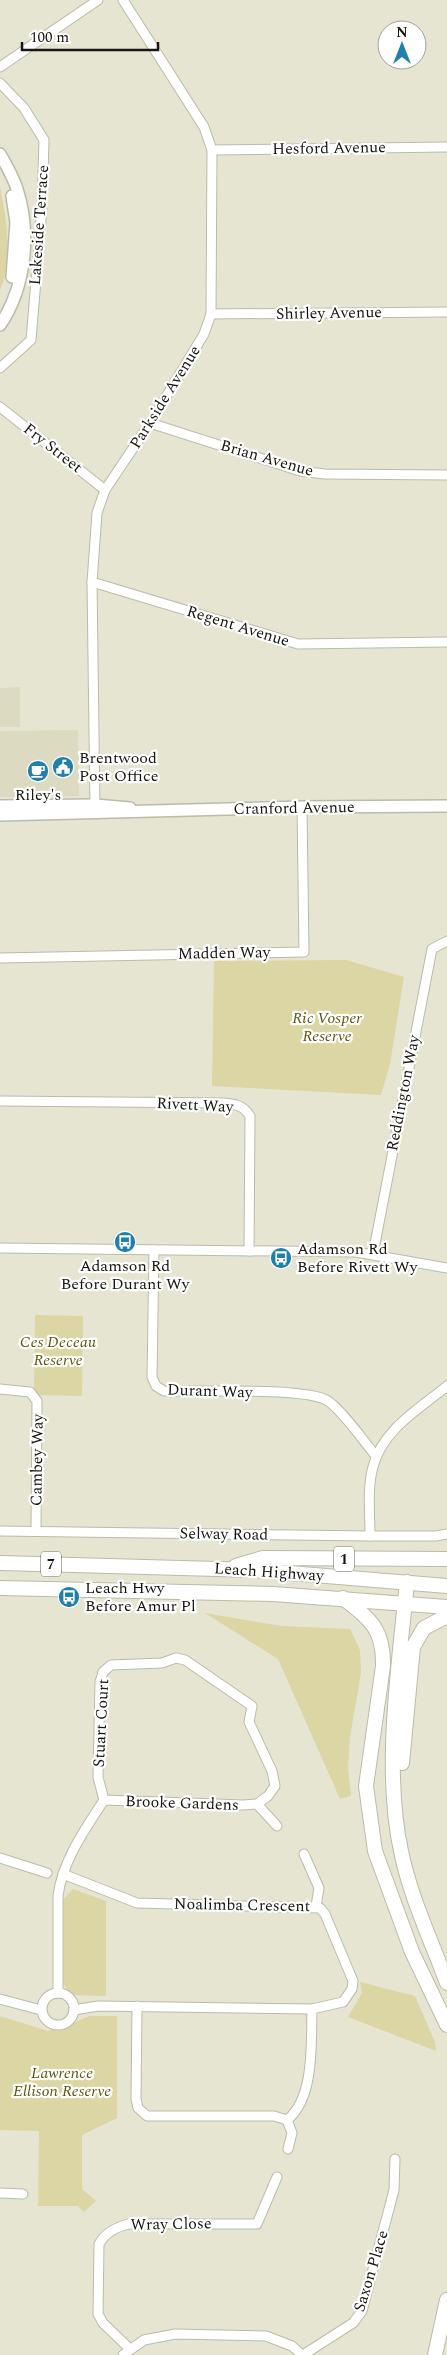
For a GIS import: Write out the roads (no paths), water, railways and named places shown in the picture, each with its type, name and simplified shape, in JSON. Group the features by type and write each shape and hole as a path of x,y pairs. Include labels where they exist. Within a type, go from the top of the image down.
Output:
{"highway":[{"name":"1","path":"224,1569 263,1558 447,1559"},
{"name":"Leach Highway","path":"0,1563 224,1569 447,1586"},
{"path":"407,1582 394,1730 395,1809 399,1842 408,1879 442,1956"},
{"name":"Leach Highway","path":"0,1588 217,1591 343,1598 447,1607"},
{"path":"343,1598 369,1618 377,1630 383,1648 383,1666 366,1786 375,1851 412,1952 447,2024"},
{"path":"447,1616 424,1628 413,1647 402,1774 402,1802 409,1852 442,1956 447,1983"},
{"path":"434,2355 447,2300"}],"main road":[{"path":"0,154 16,187 24,230 24,255 19,277 12,303 0,325"},
{"path":"0,170 13,199 16,223 14,270 9,292 0,312"},
{"name":"Cranford Avenue","path":"0,806 141,811 447,806"},
{"name":"Cranford Avenue","path":"0,815 95,809"}],"street":[{"path":"0,66 98,0"},
{"name":"Parkside Avenue","path":"95,809 92,582 97,513 105,490 150,423 204,334 211,314 212,150 204,127 123,0"},
{"name":"Lakeside Terrace","path":"0,83 24,108 44,140 42,208 30,340 0,368"},
{"name":"Hesford Avenue","path":"212,150 447,146"},
{"name":"Shirley Avenue","path":"211,314 447,312"},
{"name":"Fry Street","path":"0,407 105,490"},
{"name":"Brian Avenue","path":"150,423 300,471 325,474 447,475"},
{"name":"Regent Avenue","path":"92,582 298,644 447,642"},
{"name":"Madden Way","path":"0,958 304,952 302,807"},
{"name":"Reddington Way","path":"373,1254 432,949 447,941"},
{"name":"Rivett Way","path":"0,1101 223,1103 236,1104 245,1109 250,1116 249,1251"},
{"path":"0,1248 373,1254 447,1268"},
{"name":"Durant Way","path":"154,1250 152,1377 159,1390 318,1396 333,1404 376,1456"},
{"path":"370,1536 370,1481 376,1456 394,1429 447,1386"},
{"name":"Cambey Way","path":"0,1389 30,1392 37,1401 36,1531"},
{"name":"Selway Road","path":"0,1531 370,1536 436,1536 447,1534"},
{"name":"Stuart Court","path":"104,1800 98,1777 100,1682 103,1672 111,1665 162,1663 176,1658 185,1660 241,1699"},
{"name":"Brooke Gardens","path":"104,1800 230,1806 257,1804 268,1796 275,1786 272,1771 249,1722 252,1706 241,1699"},
{"path":"58,1993 58,1896 63,1874 104,1800"},
{"path":"257,1804 277,1826"},
{"path":"304,1854 319,1888 316,1906"},
{"path":"0,1858 47,1873"},
{"name":"Noalimba Crescent","path":"63,1874 137,1903 316,1906 324,1914 353,1982 349,1997 343,2002 312,2009 98,2006 74,2010"},
{"path":"58,1993 70,1999 74,2010 69,2021 57,2025 46,2021 41,2010 42,2003 47,1996 58,1993"},
{"path":"0,1999 41,2010"},
{"path":"137,2006 136,2099 142,2113 147,2116 274,2116 287,2120"},
{"path":"287,2120 300,2107 307,2078 311,2053 312,2009"},
{"path":"287,2120 292,2133 288,2148"},
{"name":"Saxon Place","path":"302,2355 353,2323 362,2311 394,2190 395,2159"},
{"name":"Wray Close","path":"127,2352 98,2314 99,2244 103,2238 113,2229 129,2224 257,2224 277,2177"},
{"path":"0,2194 23,2194"},
{"path":"127,2352 144,2340 175,2334 266,2336 286,2343 302,2355"}],"place":[{"name":"Brentwood Post Office","path":"63,767"},
{"name":"Riley's","path":"38,771"},
{"name":"Adamson Rd Before Durant Wy","path":"125,1242"},
{"name":"Adamson Rd Before Rivett Wy","path":"281,1258"},
{"name":"Leach Hwy Before Amur Pl","path":"69,1597"}],"park label":[{"name":"Ric Vosper Reserve","path":"327,1027"},
{"name":"Ces Deceau Reserve","path":"58,1351"},
{"name":"Lawrence Ellison Reserve","path":"62,2082"}]}
